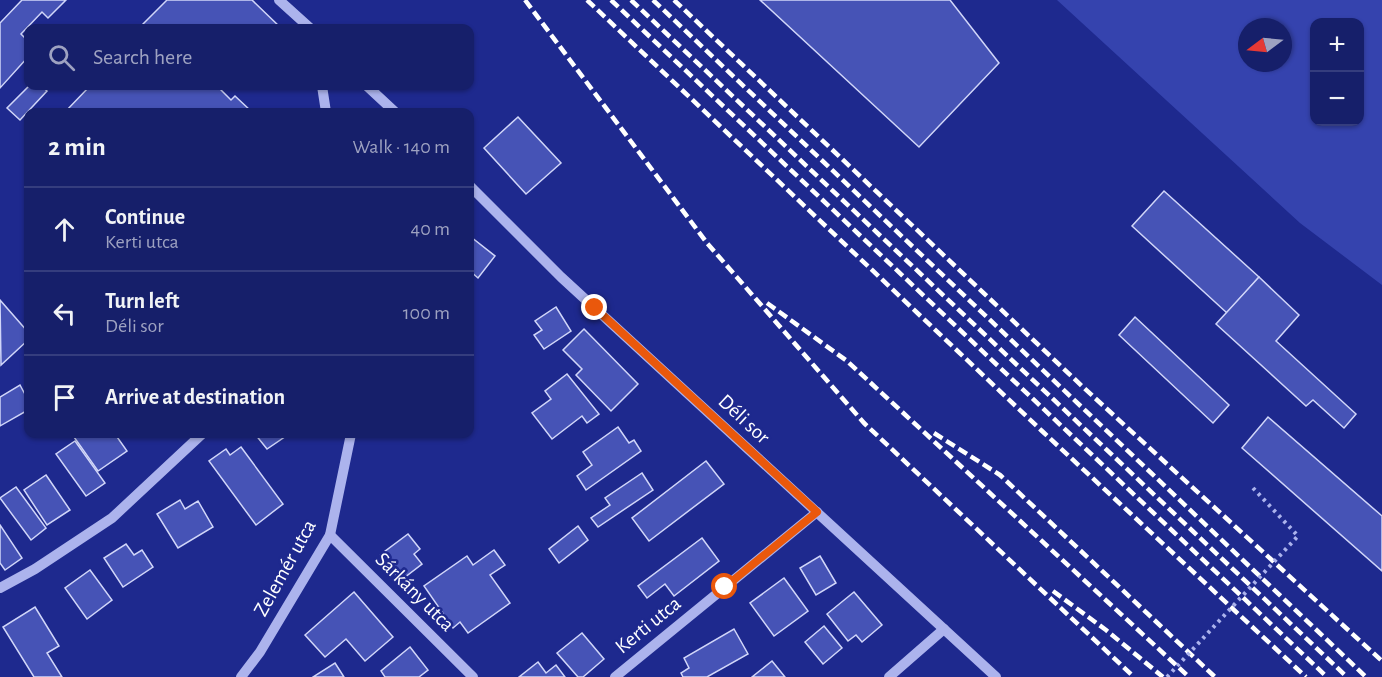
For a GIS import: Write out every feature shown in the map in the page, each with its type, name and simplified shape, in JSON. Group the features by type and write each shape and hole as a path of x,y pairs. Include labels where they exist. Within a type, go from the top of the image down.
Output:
{"street":[{"path":"279,0 306,24"},
{"path":"323,90 325,108"},
{"path":"371,90 391,108"},
{"name":"Déli sor","path":"474,190 561,277 996,677"},
{"path":"0,588 35,569 112,518 198,438"},
{"name":"Zelemér utca","path":"241,677 260,652 330,535 350,438"},
{"name":"Kerti utca","path":"615,677 817,512"},
{"name":"Sárkány utca","path":"330,535 472,677"},
{"path":"889,677 944,629"}],"path":[{"path":"1167,677 1298,536 1253,488"}],"shaded area":[{"path":"1057,0 1382,0 1382,285 1300,223"}],"building":[{"path":"22,0 66,0 48,18 42,12 31,24 24,24 24,31 21,34 24,37 24,61 0,88 0,23"},
{"path":"167,0 252,0 277,24 143,24"},
{"path":"760,0 950,0 999,63 919,147"},
{"path":"25,90 47,91 31,108 24,108 24,116 20,120 7,108"},
{"path":"86,90 221,90 231,100 235,96 248,108 69,108"},
{"path":"518,117 561,163 526,194 484,148"},
{"path":"1164,191 1259,277 1227,313 1132,226"},
{"path":"474,239 495,256 478,278 474,274"},
{"path":"1259,277 1299,315 1276,341 1356,414 1344,428 1313,400 1306,406 1216,324"},
{"path":"0,300 24,327 24,344 1,365"},
{"path":"556,307 571,331 544,349 534,335 542,330 535,321"},
{"path":"1135,317 1229,405 1213,423 1119,335"},
{"path":"584,329 638,384 611,411 576,375 582,369 563,350"},
{"path":"567,374 599,414 587,423 582,416 552,439 532,413 551,399 545,391"},
{"path":"20,385 24,392 24,412 0,426 0,397"},
{"path":"1268,417 1382,516 1382,571 1242,448"},
{"path":"618,427 629,443 634,440 641,451 586,490 577,476 592,465 583,452"},
{"path":"75,438 118,438 127,451 98,471"},
{"path":"258,438 283,438 267,449"},
{"path":"75,441 105,483 86,496 56,454"},
{"path":"241,447 283,504 256,525 209,461 226,449 230,455"},
{"path":"706,461 724,484 649,541 632,518"},
{"path":"642,473 653,490 598,527 591,518 610,505 605,498"},
{"path":"46,475 70,510 47,525 24,490"},
{"path":"16,487 46,528 31,540 0,498"},
{"path":"180,500 185,509 198,501 213,527 178,548 157,514"},
{"path":"0,525 22,558 5,570 0,563"},
{"path":"578,526 588,540 559,563 549,549"},
{"path":"408,534 420,549 414,554 422,564 400,581 380,555"},
{"path":"702,538 719,561 674,596 665,584 647,598 638,586"},
{"path":"126,544 134,555 142,550 153,567 123,587 104,558"},
{"path":"494,550 505,565 490,575 510,603 468,633 460,622 453,628 424,586 467,556 473,565"},
{"path":"820,556 836,583 816,595 800,568"},
{"path":"90,570 112,600 87,619 65,588"},
{"path":"784,578 808,611 774,636 750,603"},
{"path":"354,592 393,637 365,661 346,639 325,657 305,635"},
{"path":"854,592 882,625 862,642 856,635 848,641 827,614"},
{"path":"35,607 59,646 47,653 62,677 34,677 3,627"},
{"path":"824,626 842,648 823,664 805,642"},
{"path":"734,629 748,654 707,677 683,677 681,673 689,668 684,658"},
{"path":"582,633 604,659 583,677 578,677 557,653"},
{"path":"410,647 428,670 419,677 385,677 381,671"},
{"path":"772,661 785,677 752,677"},
{"path":"538,662 546,673 556,665 565,677 519,677"},
{"path":"335,663 344,677 313,677"}],"railway":[{"path":"525,0 707,243 864,423 1134,677"},
{"path":"587,0 1042,431 1306,677"},
{"path":"611,0 1327,677"},
{"path":"631,0 1347,677"},
{"path":"653,0 1366,677"},
{"path":"674,0 1084,388 1382,661"},
{"path":"767,303 847,361 1189,677"},
{"path":"934,433 1000,475 1215,677"},
{"path":"1053,591 1106,630 1163,677"}],"route":[{"path":"595,308 817,512 725,587"}]}
